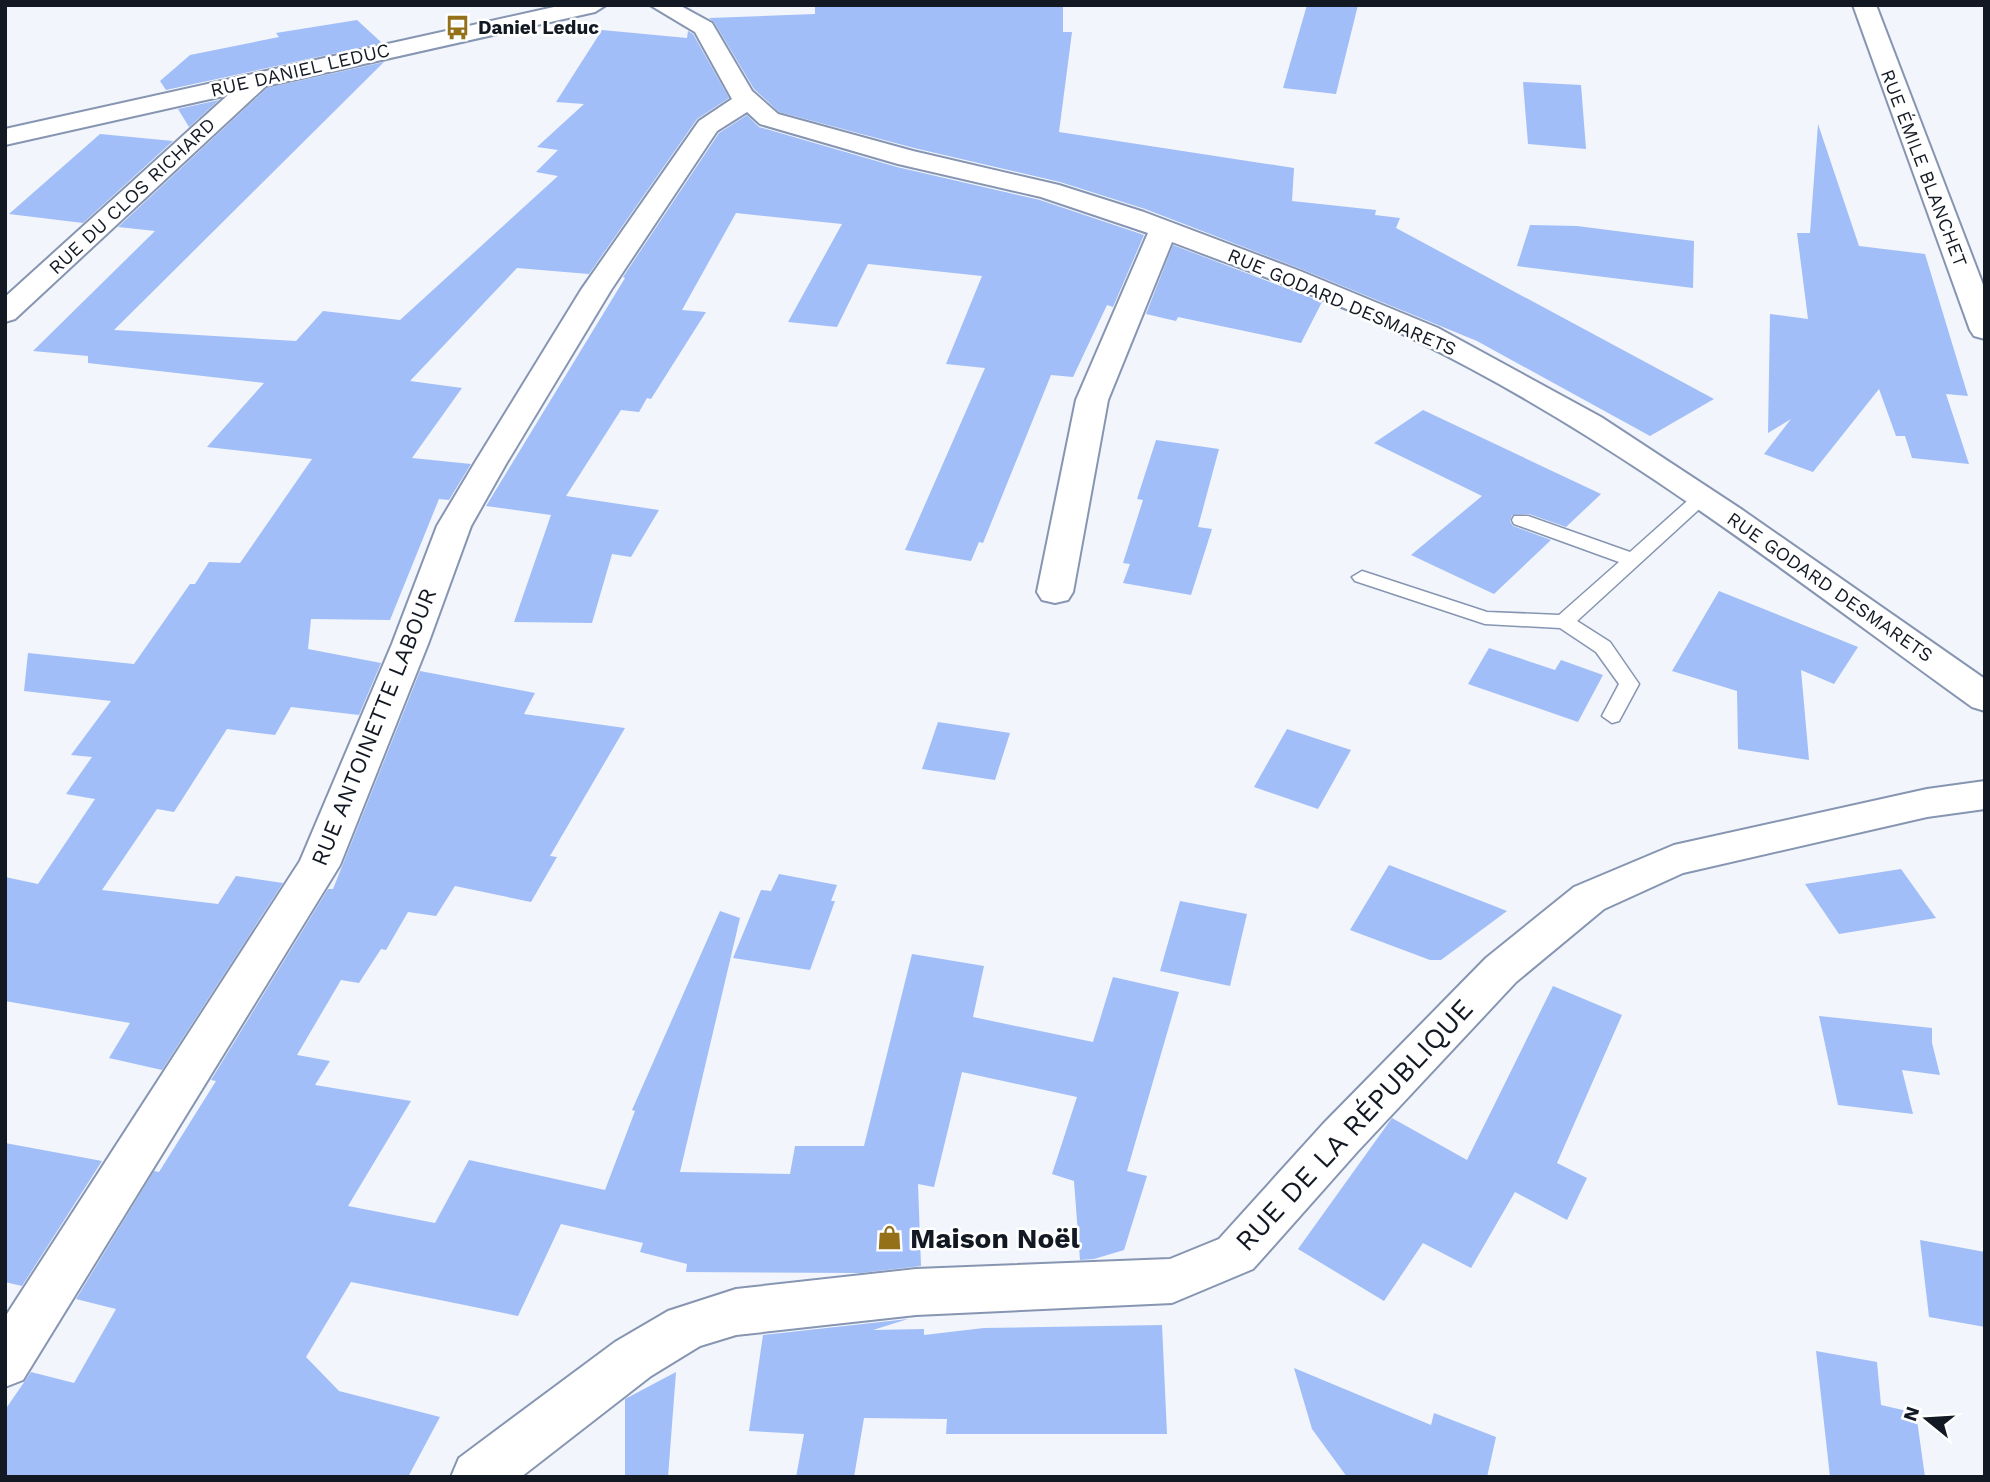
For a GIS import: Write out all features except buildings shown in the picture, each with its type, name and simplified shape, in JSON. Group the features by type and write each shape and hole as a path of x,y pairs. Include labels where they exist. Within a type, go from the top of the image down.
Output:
{"street":[{"name":"RUE DANIEL LEDUC","path":"5,137 595,5"},
{"path":"661,5 704,28 747,101"},
{"name":"RUE ÉMILE BLANCHET","path":"1864,5 1985,330"},
{"name":"RUE DU CLOS RICHARD","path":"5,313 258,79"},
{"name":"RUE GODARD DESMARETS","path":"747,101 769,119 907,158 1049,191 1163,229 1290,277 1427,334 1590,424 1701,498 1985,698"},
{"name":"RUE ANTOINETTE LABOUR","path":"5,1363 319,865 410,644 454,526 596,290 708,126 747,101"},
{"path":"1055,592 1092,400 1163,229"},
{"name":"RUE DE LA RÉPUBLIQUE","path":"478,1477 633,1359 685,1327 736,1312 916,1292 1172,1281 1236,1254 1340,1138 1501,970 1589,898 1674,860 1927,803 1985,794"}],"lane":[{"path":"1564,622 1701,498"},
{"path":"1521,520 1633,560"},
{"path":"1362,577 1485,618 1564,622 1603,647 1629,684 1612,716"}],"place":[{"name":"Daniel Leduc","path":"458,27"},
{"name":"Maison Noël","path":"890,1238"}]}
